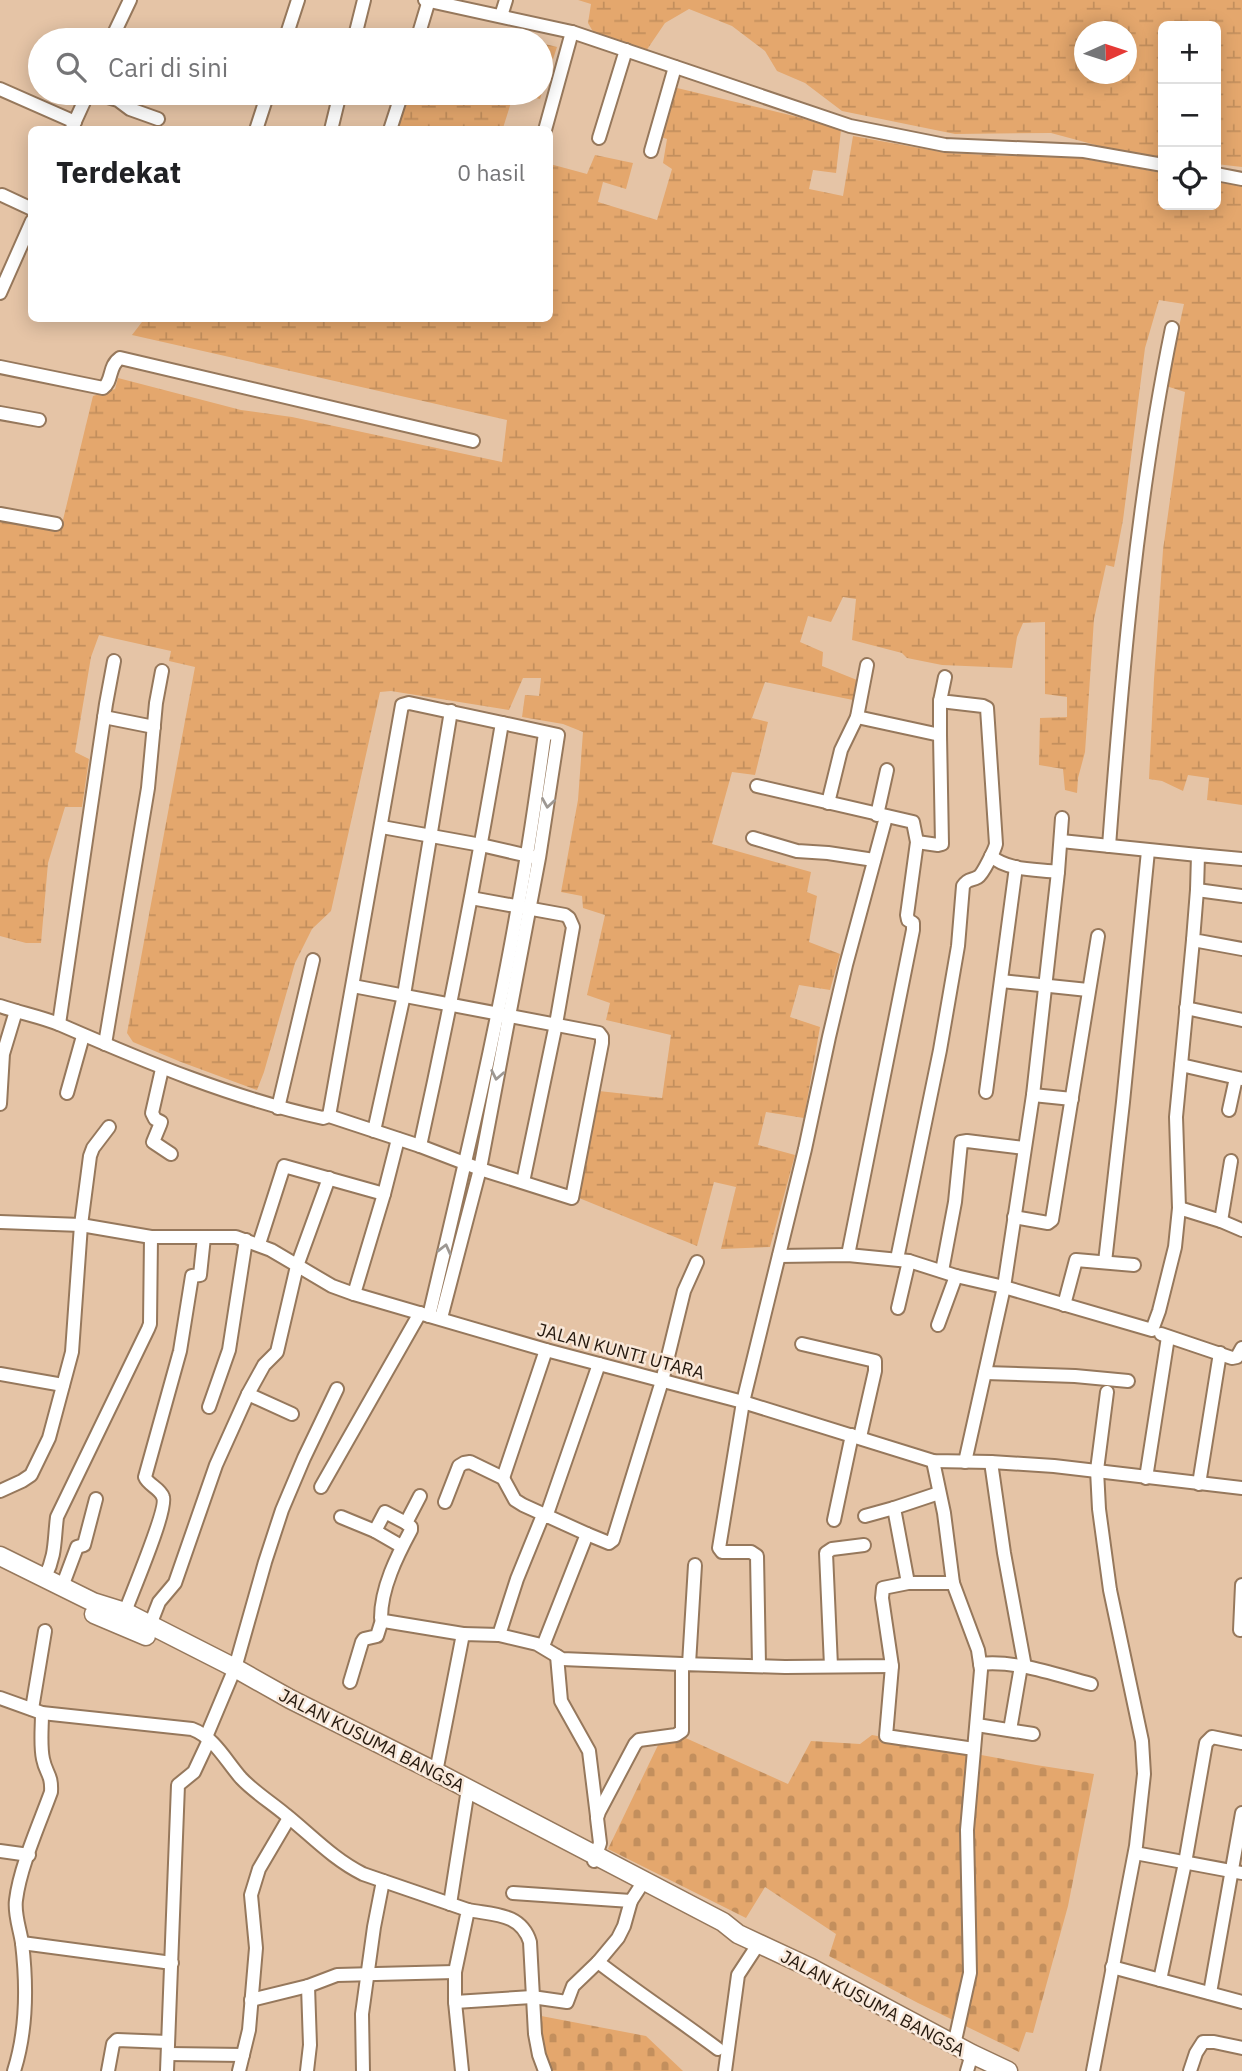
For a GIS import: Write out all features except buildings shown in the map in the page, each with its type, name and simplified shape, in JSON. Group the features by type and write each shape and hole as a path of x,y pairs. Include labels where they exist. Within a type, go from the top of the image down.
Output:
{"street":[{"path":"117,28 130,0"},
{"path":"289,28 298,0"},
{"path":"357,28 365,0"},
{"path":"420,28 428,0 463,10 572,32 850,126 945,145 1084,151 1158,164"},
{"path":"501,16 506,0"},
{"path":"553,101 572,32"},
{"path":"599,138 626,50"},
{"path":"651,151 675,67"},
{"path":"0,89 28,103"},
{"path":"32,105 73,126 83,105"},
{"path":"125,105 158,118"},
{"path":"257,126 263,105"},
{"path":"332,126 337,105"},
{"path":"391,126 398,105"},
{"path":"546,126 552,105"},
{"path":"1221,175 1242,179"},
{"path":"2,195 28,207"},
{"path":"0,293 5,271 28,228"},
{"path":"1109,846 1118,730 1137,557 1153,432 1172,328"},
{"path":"0,367 103,388 107,385 113,364 120,358 473,440"},
{"path":"0,412 39,420"},
{"path":"0,514 55,524"},
{"path":"59,1024 114,661"},
{"path":"828,803 841,750 857,718 867,664"},
{"path":"105,1044 148,788 153,727 162,671"},
{"path":"917,842 942,844 940,701 945,677"},
{"path":"898,1308 903,1260 958,946 962,888 967,880 981,874 996,849 987,709 983,706 940,701"},
{"path":"321,1487 430,1316 480,1169 503,1015 533,857 545,733 451,711 409,703 402,705 329,1116"},
{"path":"374,1131 404,995 451,711"},
{"path":"104,717 153,727"},
{"path":"857,718 940,735"},
{"path":"420,1146 451,1004 502,723"},
{"path":"758,1665 757,1556 753,1552 724,1553 719,1549 743,1402 805,1149 829,1037 874,860 887,770"},
{"path":"757,786 913,822 917,842 907,915 908,920 913,923 913,930 848,1255"},
{"path":"965,1462 1004,1287 1033,1095 1062,818"},
{"path":"382,827 533,857"},
{"path":"753,838 797,851 874,860"},
{"path":"1061,841 1242,859"},
{"path":"1105,1262 1148,851"},
{"path":"1152,1330 1175,1247 1179,1208 1175,1137 1198,855"},
{"path":"990,856 998,862 1016,867 1058,872"},
{"path":"986,1092 1016,867"},
{"path":"1197,890 1242,896"},
{"path":"471,898 567,916 573,927 523,1182"},
{"path":"1014,1217 1052,1222 1097,936"},
{"path":"1193,940 1242,949"},
{"path":"278,1108 313,960"},
{"path":"1002,981 1088,990"},
{"path":"0,1006 59,1024 162,1069 278,1108 323,1118 329,1116 572,1198 603,1039 595,1031 353,986"},
{"path":"1186,1009 1242,1020"},
{"path":"0,1104 2,1054 16,1011"},
{"path":"430,1316 503,1015"},
{"path":"67,1093 83,1036"},
{"path":"1181,1065 1239,1078 1228,1110"},
{"path":"162,1069 152,1113 160,1125 153,1140 171,1154"},
{"path":"1033,1095 1072,1099"},
{"path":"0,1491 31,1475 49,1438 72,1352 81,1225 90,1156 109,1127"},
{"path":"354,1294 398,1139"},
{"path":"942,1271 955,1202 961,1142 965,1140 1024,1148"},
{"path":"1221,1221 1231,1161"},
{"path":"209,1407 229,1350 253,1242 284,1166 384,1195"},
{"path":"150,1625 159,1602 175,1583 216,1465 248,1394 264,1365 277,1352 297,1266 329,1178"},
{"path":"1179,1208 1242,1230"},
{"name":"JALAN KUNTI UTARA","path":"0,1222 81,1225 151,1237 230,1236 253,1242 332,1286 354,1294 546,1350 743,1402 933,1461 991,1462 1097,1470 1242,1488"},
{"path":"45,1577 52,1562 57,1517 150,1324 151,1237"},
{"path":"125,1612 164,1502 163,1496 145,1477 180,1352 192,1276 200,1275 204,1237"},
{"path":"779,1256 848,1255 903,1260 1152,1330 1234,1358 1242,1348"},
{"path":"1064,1305 1075,1261 1080,1259 1134,1265"},
{"path":"445,1502 457,1471 464,1463 470,1462 503,1478 515,1500 587,1534 609,1542 613,1540 662,1381 684,1291 697,1262"},
{"path":"938,1325 956,1276"},
{"path":"1146,1478 1168,1337"},
{"path":"802,1344 875,1361 875,1371 834,1520"},
{"path":"503,1478 546,1350"},
{"path":"1199,1484 1220,1353"},
{"path":"499,1635 517,1579 545,1516 599,1364"},
{"path":"985,1373 1128,1381"},
{"path":"0,1374 63,1385"},
{"path":"167,2071 178,1786 194,1772 208,1739 233,1674 282,1510 337,1389"},
{"path":"1093,2071 1135,1849 1143,1789 1144,1756 1110,1590 1099,1509 1097,1470 1107,1392"},
{"path":"248,1394 292,1414"},
{"path":"933,1461 953,1583 978,1650 980,1664 967,1830 970,1973 954,2045"},
{"path":"991,1462 1023,1667 1010,1730"},
{"path":"865,1516 939,1493"},
{"path":"406,1523 420,1496"},
{"path":"62,1587 77,1547 84,1545 96,1499"},
{"path":"894,1508 908,1583"},
{"path":"350,1682 362,1642 377,1636 382,1620 382,1605 401,1546 412,1528 385,1512 375,1531"},
{"path":"341,1517 375,1531 401,1546"},
{"path":"543,1646 587,1534"},
{"path":"831,1666 826,1553 832,1549 864,1545"},
{"name":"JALAN KUSUMA BANGSA","path":"0,1556 45,1577 91,1607 125,1612 150,1625 287,1703 594,1859 639,1890 728,1935 738,1934 811,1968 954,2045 970,2063 1008,2071"},
{"path":"597,1818 637,1741 678,1735 682,1731 695,1565"},
{"name":"JALAN KUSUMA BANGSA","path":"0,1567 233,1674"},
{"path":"953,1583 908,1583 884,1587 882,1592 892,1666 885,1731 886,1736 974,1749"},
{"path":"1240,1630 1242,1585"},
{"path":"382,1620 463,1634 499,1635 543,1646 562,1659 686,1664 892,1666"},
{"path":"14,2071 23,2034 24,1994 22,1943 16,1900 51,1792 50,1773 43,1759 37,1711 45,1631"},
{"path":"436,1772 463,1634"},
{"path":"557,1656 561,1700 589,1751 600,1843 594,1859"},
{"path":"980,1664 1023,1667 1091,1685"},
{"path":"0,1698 37,1711 201,1732 242,1779 341,1862 363,1874 468,1910 512,1918 525,1929 530,1942 532,1997 539,2055 545,2071"},
{"path":"977,1725 1032,1734"},
{"path":"1160,1980 1186,1859 1207,1741 1212,1737 1242,1742"},
{"name":"JALAN KUSUMA BANGSA","path":"407,1765 436,1772 468,1794"},
{"path":"450,1904 468,1794"},
{"path":"1210,1993 1237,1868 1242,1813"},
{"path":"239,2071 249,2030 256,1936 251,1895 259,1869 289,1818"},
{"path":"1135,1849 1237,1868"},
{"path":"0,1851 29,1855"},
{"path":"363,2071 361,2025 383,1881"},
{"path":"455,2002 532,1997 566,2002 573,1986 618,1938 639,1890 513,1893"},
{"path":"461,2071 455,1972 468,1910"},
{"path":"22,1943 172,1963"},
{"path":"724,2071 738,1975 759,1943"},
{"path":"597,1962 673,2014 718,2049"},
{"path":"1112,1966 1242,2002"},
{"path":"251,2000 308,1986 337,1975 455,1972"},
{"path":"307,2071 310,2045 308,1986"},
{"path":"108,2071 113,2044 117,2040 243,2056"},
{"path":"1189,2071 1203,2042 1242,2048"}],"green space":[{"path":"578,0 1242,0 1242,167 1221,165 1221,21 1158,21 1158,156 1118,151 1051,133 955,134 842,111 805,83 777,71 765,51 732,26 689,9 665,23 646,51 595,35 588,23 591,4"},
{"path":"677,88 841,130 836,173 813,170 809,189 843,196 853,136 947,153 1008,156 1056,154 1158,172 1158,210 1221,210 1221,183 1242,186 1242,805 1207,800 1209,778 1188,775 1183,791 1162,781 1149,779 1163,550 1185,392 1166,386 1184,304 1159,300 1145,348 1123,520 1114,567 1106,565 1094,619 1085,752 1077,793 1065,790 1063,769 1039,765 1040,718 1067,717 1067,697 1045,694 1045,622 1023,623 1017,637 1012,668 942,665 907,658 902,653 852,640 856,599 843,597 831,622 808,616 800,642 823,652 822,666 857,680 853,700 765,682 752,718 768,722 755,775 732,772 712,844 811,872 807,892 817,896 809,942 840,954 830,990 799,985 790,1017 820,1027 804,1118 766,1112 758,1145 795,1155 770,1247 721,1249 736,1187 714,1182 697,1246 579,1198 599,1091 662,1098 671,1035 606,1020 610,1003 587,995 605,915 583,908 582,896 561,892 578,800 583,732 563,724 522,717 525,695 539,696 541,678 523,678 509,710 391,691 380,692 331,911 312,929 295,963 257,1090 133,1042 127,1033 195,667 169,661 171,651 99,635 91,657 75,752 89,759 82,807 65,807 48,863 41,943 26,943 0,936 0,520 61,528 93,396 115,389 118,378 241,410 292,417 502,462 507,420 132,335 142,322 553,322 553,165 587,174 595,155 633,163 626,189 603,182 598,202 657,220 672,169 663,163 667,139 661,137"},
{"path":"401,105 510,105 504,126 397,126"},
{"path":"679,1735 788,1784 811,1741 860,1744 872,1735 1094,1774 1068,1906 1033,2033 1026,2032 1019,2052 829,1956 836,1934 765,1887 746,1918 608,1849 660,1741"},
{"path":"536,2015 646,2036 683,2071 548,2071"}]}
